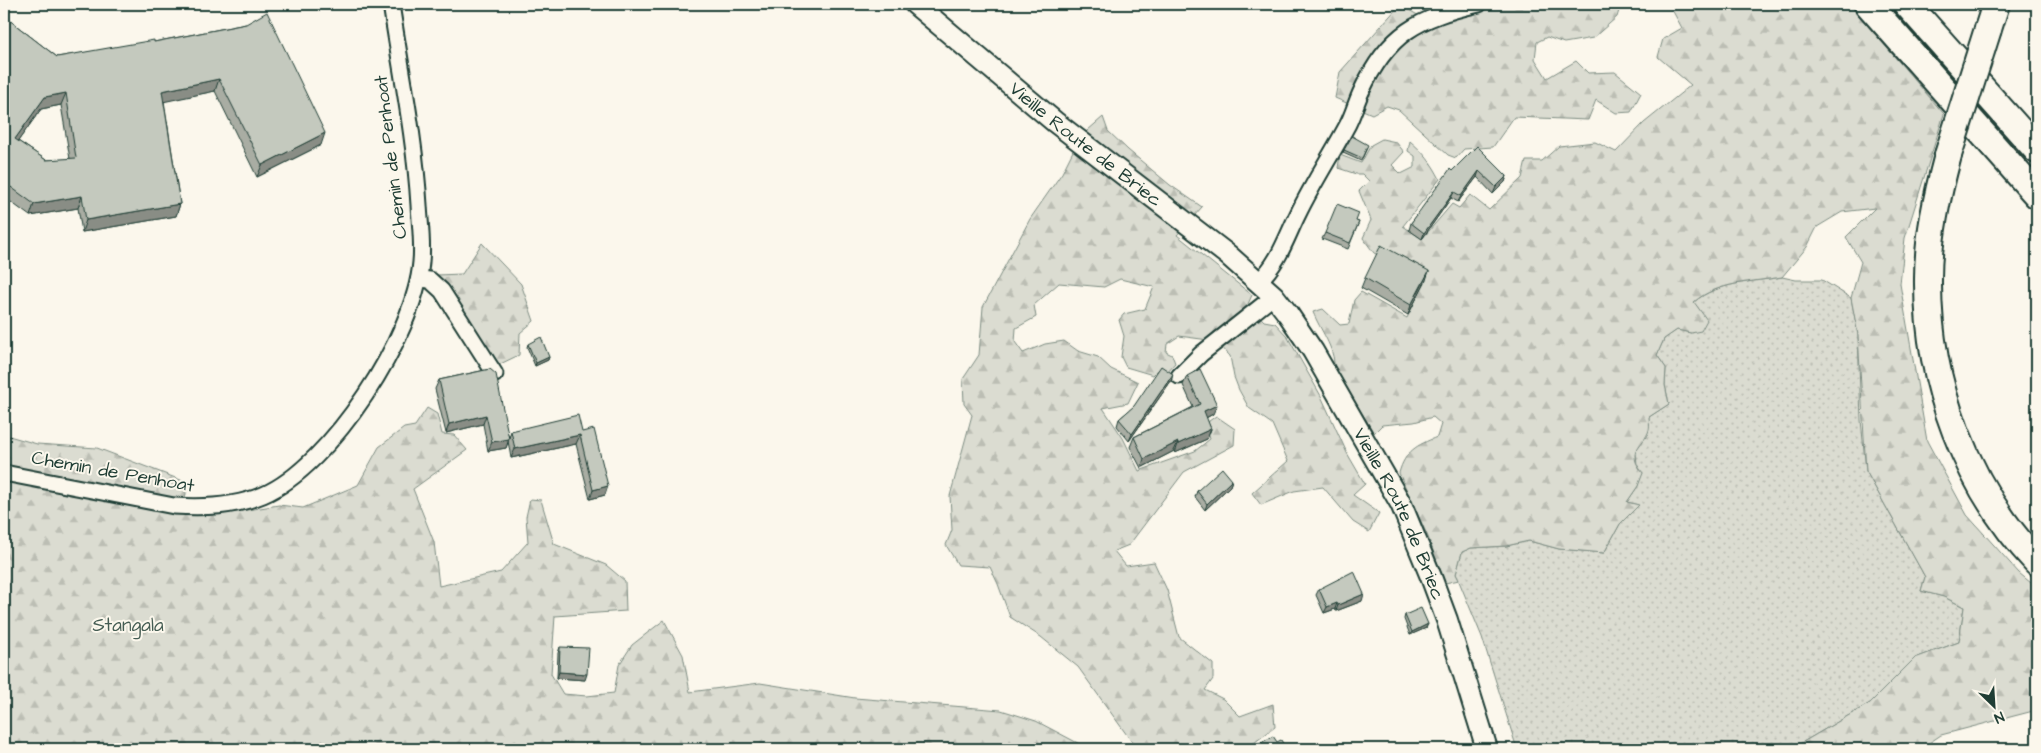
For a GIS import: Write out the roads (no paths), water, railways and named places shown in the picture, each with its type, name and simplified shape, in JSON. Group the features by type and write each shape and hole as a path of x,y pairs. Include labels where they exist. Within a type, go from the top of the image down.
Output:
{"highway":[{"path":"1868,4 2037,195"},
{"path":"1907,4 2037,150"},
{"path":"1996,4 1948,156 1932,227 1928,278 1929,308 1937,372 1951,418 1981,486 2003,521 2037,562"}],"street":[{"name":"Chemin de Penhoat","path":"4,473 174,506 196,507 234,504 263,495 288,480 321,451 372,383 413,302 419,279 421,239 416,169 391,4"},
{"name":"Vieille Route de Briec","path":"915,4 1055,122 1206,238 1274,296 1288,314 1313,351 1401,504 1447,620 1487,749"},
{"path":"1258,282 1268,273 1282,249 1298,213 1349,121 1361,92 1383,54 1412,26 1451,10 1479,4"},
{"path":"419,279 430,280 442,291 495,374"},
{"path":"1179,376 1202,354 1274,296"}],"park label":[{"name":"Stangala","path":"128,625"}]}
